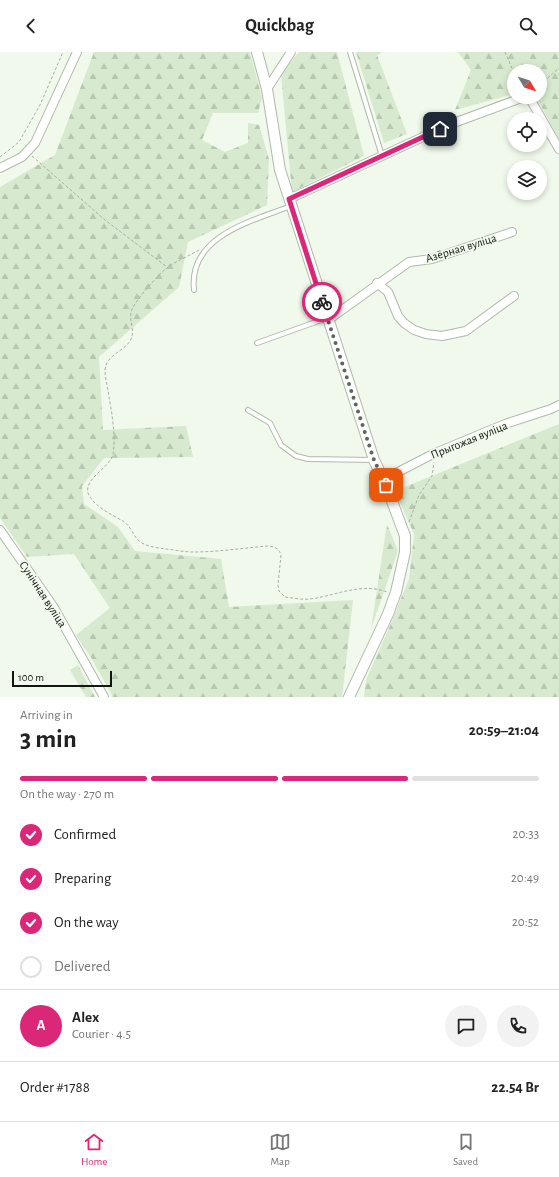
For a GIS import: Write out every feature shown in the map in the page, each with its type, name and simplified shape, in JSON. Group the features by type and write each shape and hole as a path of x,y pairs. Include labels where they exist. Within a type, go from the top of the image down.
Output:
{"street":[{"path":"0,168 27,152 40,135 77,52"},
{"path":"257,52 267,89 280,170 374,460 386,485 405,536 405,552 395,596 379,635 349,697"},
{"path":"267,89 291,52"},
{"path":"290,202 382,156 451,124 507,103"},
{"path":"533,104 559,150"},
{"name":"Азёрная вуліца","path":"377,283 409,262 432,258 512,232"},
{"path":"328,319 377,283 388,292 398,316 404,323 414,330 426,334 442,336 466,331 514,296"},
{"name":"Прыгожая вуліца","path":"386,485 398,472 435,453 504,424 559,405"},
{"name":"Сунічная вуліца","path":"0,530 52,606 104,697"}],"lane":[{"path":"350,52 382,156"},
{"path":"194,290 193,280 195,269 204,252 215,240 235,228 290,202"},
{"path":"257,343 328,319"},
{"path":"248,410 270,423 276,439 281,446 296,456 308,460 374,460"}],"path":[{"path":"0,157 19,142 40,105 63,52"},
{"path":"505,52 510,64"},
{"path":"547,79 559,68"},
{"path":"27,152 105,220 168,268"},
{"path":"202,248 168,268 150,285 135,304 131,313 133,331 131,340 125,348 112,356 105,368 105,377 111,405 114,443 113,456 107,465 91,480 88,486 88,494 94,502 104,510 128,524 133,530 135,537 142,543 160,548 192,552 268,546 275,548 280,551 281,555 278,585 279,591 285,597 309,599 359,588 382,590 395,596"},
{"path":"405,536 410,517 419,495 432,476 435,453"}],"green space":[{"path":"94,52 250,52 262,98 258,113 213,113 202,140 225,152 248,143 248,123 259,125 269,159 267,205 188,242 179,287 99,357 103,430 186,426 193,457 104,458 82,486 84,504 118,527 135,551 221,559 229,607 353,600 342,697 113,697 90,656 76,635 110,608 74,554 27,557 0,518 0,187 55,155"},
{"path":"299,52 337,52 364,156 292,192 281,74"},
{"path":"356,52 382,52 377,55 407,134 384,143"},
{"path":"458,52 559,52 559,139 547,117 547,112 544,112 540,104 547,104 547,64 507,64 507,96 455,110 471,70"},
{"path":"559,424 559,697 364,697 366,680 409,579 414,534 395,491"},
{"path":"387,524 398,551 371,629"},
{"path":"78,665 95,697 86,697 70,670"}],"way so far":[{"path":"322,302 364,432 374,460 386,485"}],"route":[{"path":"322,302 289,199 440,129"}]}
